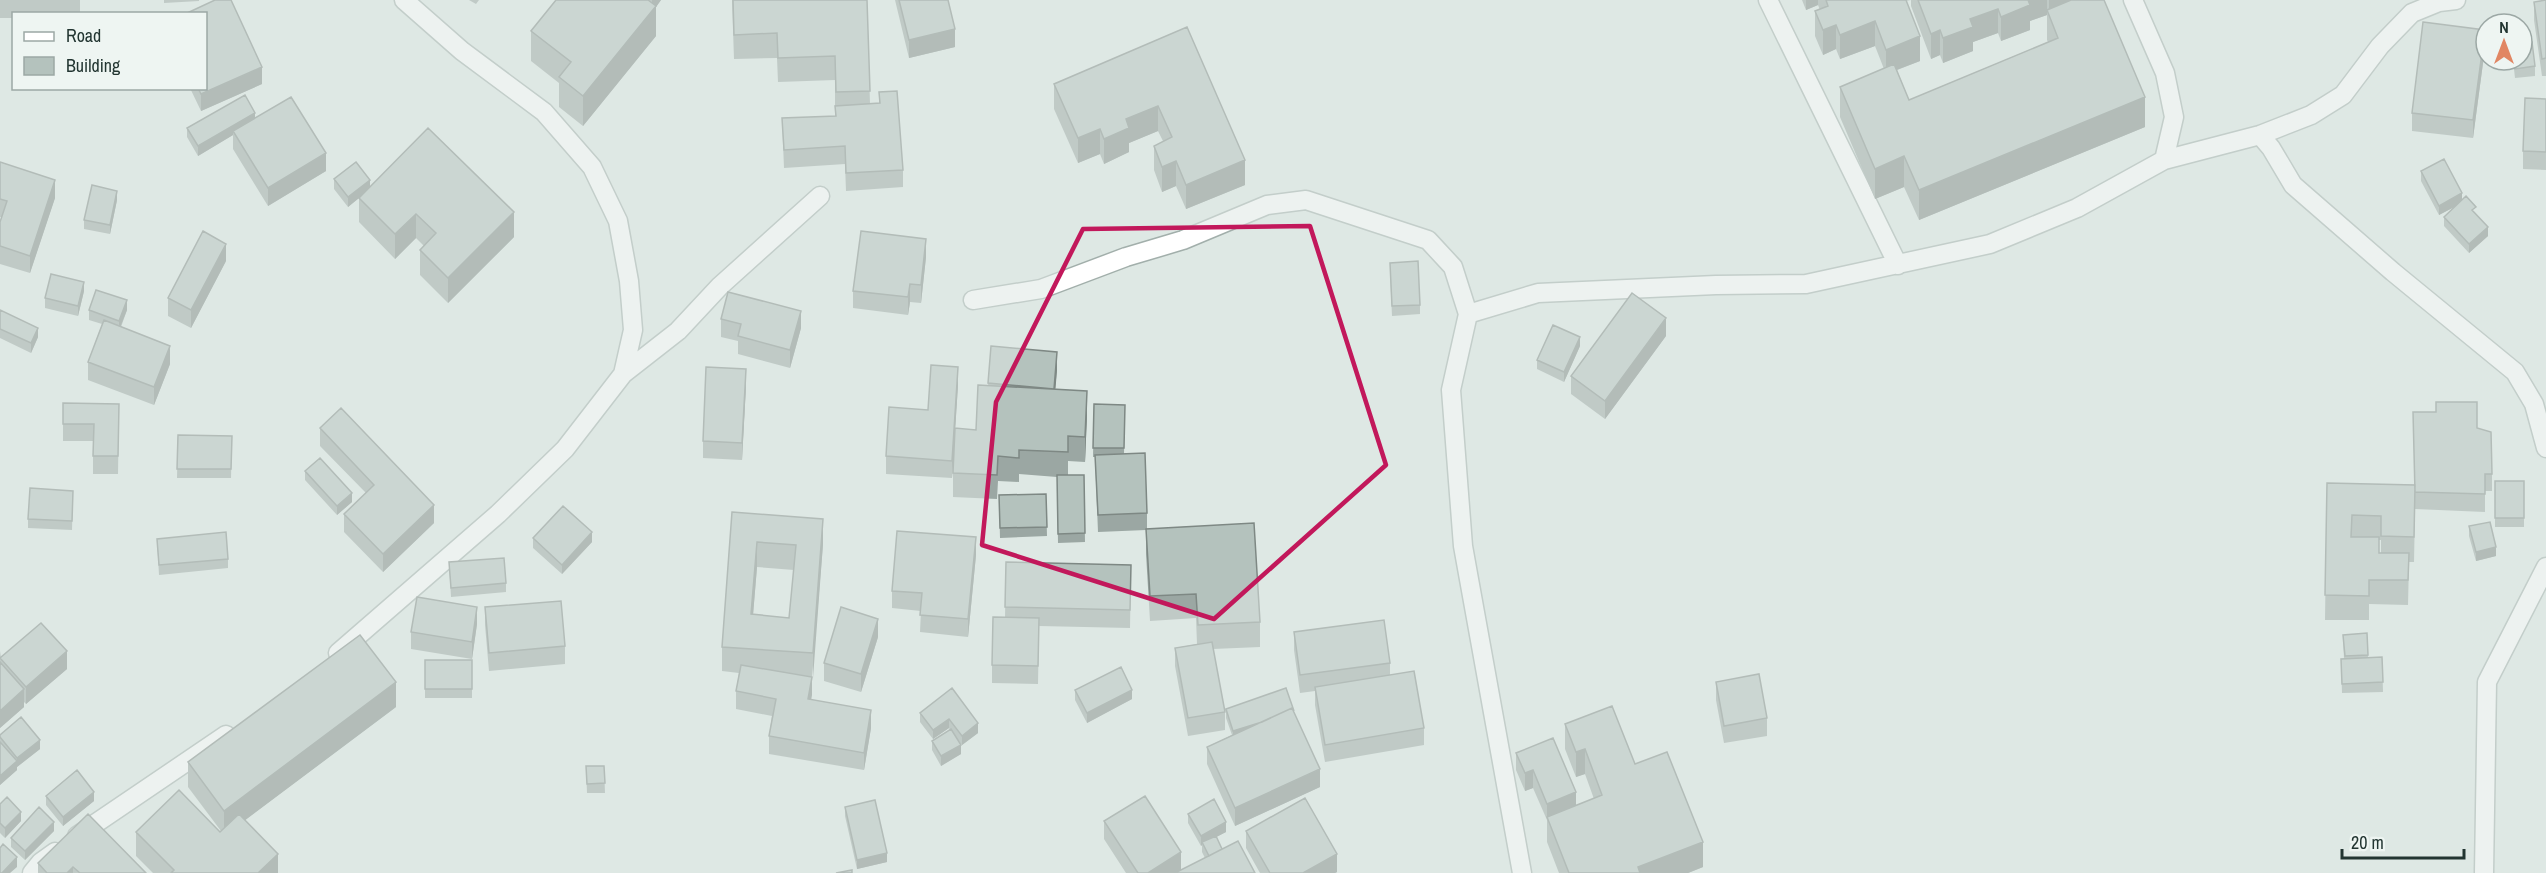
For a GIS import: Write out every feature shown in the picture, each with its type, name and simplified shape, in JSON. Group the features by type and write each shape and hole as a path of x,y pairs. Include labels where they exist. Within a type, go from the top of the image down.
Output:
{"street":[{"path":"404,0 462,51 544,112 592,167 618,221 629,281 633,330 623,374"},
{"path":"1767,0 1898,265"},
{"path":"2133,0 2165,73 2174,117 2163,160"},
{"path":"1467,314 1538,293 1716,285 1806,284 1990,244 2077,208 2163,160 2260,135 2311,115 2343,95 2380,46 2412,13 2439,2 2456,0"},
{"path":"2260,135 2271,148 2293,184 2515,372 2534,404 2546,448"},
{"path":"319,667 498,514 565,449 623,374 678,331 720,286 820,196"},
{"path":"973,300 1041,289 1126,257 1184,240 1267,205 1306,200 1428,240 1453,267 1467,314 1451,390 1463,546 1522,873"},
{"path":"2484,873 2487,682 2546,567"},
{"path":"32,873 41,862 244,721"}],"highlighted area":[{"path":"1310,226 1386,465 1214,619 982,545 996,402 1083,229"}],"building":[{"path":"215,0 231,0 262,67 201,94 199,90 207,90 207,12 189,12"},
{"path":"556,0 648,0 656,6 583,96 559,77 571,62 531,31"},
{"path":"733,0 867,0 870,91 836,92 835,56 778,58 777,33 734,35"},
{"path":"899,0 948,0 955,29 909,40"},
{"path":"1826,0 1906,0 1920,36 1886,50 1875,21 1840,35 1836,25 1823,30 1815,11 1828,6"},
{"path":"1918,0 2028,0 2030,5 2001,17 1998,9 1970,19 1973,27 1943,38 1940,30 1931,34"},
{"path":"2071,0 2104,0 2145,97 1919,190 1904,156 1875,169 1840,87 1894,64 1909,100 2058,38 2047,10"},
{"path":"2546,0 2546,58 2542,59 2534,2"},
{"path":"2423,22 2474,29 2474,72 2479,72 2473,120 2412,113"},
{"path":"1187,27 1245,160 1186,185 1176,161 1162,167 1154,146 1172,137 1158,106 1126,119 1129,128 1104,139 1100,129 1078,138 1054,84"},
{"path":"897,91 903,170 846,173 845,146 784,150 782,118 836,116 835,106 880,103 879,92"},
{"path":"245,95 255,113 198,146 187,128"},
{"path":"291,97 326,153 268,188 233,131"},
{"path":"2525,98 2546,99 2546,152 2523,151"},
{"path":"428,128 514,212 448,278 420,250 436,233 416,214 395,234 359,198"},
{"path":"2444,159 2462,193 2439,206 2421,171"},
{"path":"0,162 55,180 30,256 0,246 0,222 7,201 0,199"},
{"path":"356,162 370,180 348,197 334,179"},
{"path":"92,185 117,191 110,225 84,220"},
{"path":"2466,196 2476,207 2472,210 2488,227 2469,244 2444,217"},
{"path":"203,231 226,244 191,310 168,298"},
{"path":"861,231 926,239 921,285 910,284 908,297 853,291"},
{"path":"1418,261 1420,305 1392,306 1390,263"},
{"path":"51,274 84,282 78,306 45,298"},
{"path":"96,290 127,300 119,321 89,310"},
{"path":"728,292 801,311 790,350 738,336 741,324 721,319"},
{"path":"1632,293 1666,318 1605,401 1571,376"},
{"path":"0,310 38,328 31,343 0,329"},
{"path":"104,320 170,346 154,387 88,362"},
{"path":"1553,325 1580,337 1564,372 1537,360"},
{"path":"991,346 1057,352 1054,389 988,383"},
{"path":"931,365 958,367 952,461 886,456 889,407 928,410"},
{"path":"706,367 746,369 742,443 703,441"},
{"path":"978,385 1087,391 1085,437 1068,436 1068,452 1019,450 1019,458 998,456 997,475 953,473 955,428 976,430"},
{"path":"2436,402 2477,402 2477,428 2491,432 2492,474 2485,474 2485,494 2415,492 2413,412 2436,412"},
{"path":"63,403 119,404 118,456 93,456 94,424 63,424"},
{"path":"1094,404 1125,405 1124,448 1093,448"},
{"path":"341,408 434,505 383,554 344,514 374,485 320,428"},
{"path":"178,435 232,436 231,469 177,469"},
{"path":"1145,453 1147,513 1098,515 1095,455"},
{"path":"320,458 352,493 337,506 305,471"},
{"path":"1057,475 1084,475 1085,533 1058,534"},
{"path":"2495,481 2524,481 2524,518 2495,518"},
{"path":"2327,483 2415,485 2414,537 2381,536 2381,516 2352,515 2351,537 2379,537 2379,553 2409,553 2408,580 2369,580 2369,596 2325,595"},
{"path":"30,488 73,491 72,521 28,519"},
{"path":"1046,494 1047,527 1000,528 999,495"},
{"path":"563,506 592,532 562,565 533,538"},
{"path":"732,512 823,519 813,653 722,647","holes":["757,542 796,545 789,618 751,614"]},
{"path":"2490,522 2496,547 2476,552 2469,526"},
{"path":"1254,523 1260,622 1198,625 1196,594 1150,596 1146,529"},
{"path":"897,531 976,537 968,619 920,615 922,593 892,591"},
{"path":"226,532 228,559 159,565 157,539"},
{"path":"504,558 506,583 451,588 449,562"},
{"path":"1006,562 1131,565 1130,610 1005,607"},
{"path":"417,597 477,607 472,642 411,632"},
{"path":"561,601 565,646 489,653 485,607"},
{"path":"841,607 878,619 861,674 824,663"},
{"path":"993,617 1039,618 1038,666 992,665"},
{"path":"1384,620 1390,663 1300,675 1294,632"},
{"path":"41,623 67,651 26,687 0,658"},
{"path":"2367,633 2368,655 2345,656 2343,635"},
{"path":"360,635 396,682 224,811 188,762"},
{"path":"1212,642 1225,712 1188,718 1175,648"},
{"path":"2382,657 2383,682 2342,684 2341,659"},
{"path":"425,660 472,660 472,689 425,689"},
{"path":"0,662 24,689 0,711"},
{"path":"741,665 812,677 808,699 871,710 864,753 769,736 776,699 736,691"},
{"path":"1121,667 1132,690 1087,713 1075,690"},
{"path":"1414,671 1424,728 1325,745 1315,687"},
{"path":"1759,674 1767,718 1724,726 1716,682"},
{"path":"952,688 978,723 962,736 949,719 933,730 920,713"},
{"path":"1286,688 1294,711 1292,708 1262,722 1233,731 1226,709"},
{"path":"1612,706 1635,764 1667,752 1703,842 1638,867 1640,873 1569,873 1547,817 1602,795 1585,749 1576,752 1565,724"},
{"path":"1292,708 1320,769 1235,808 1207,747"},
{"path":"21,717 40,740 17,758 0,735"},
{"path":"951,729 961,745 941,756 932,741"},
{"path":"1553,738 1576,792 1547,804 1533,770 1525,773 1516,753"},
{"path":"0,742 17,761 0,776"},
{"path":"586,766 604,766 605,783 587,784"},
{"path":"77,770 94,792 63,817 46,796"},
{"path":"179,790 220,832 239,814 278,854 258,873 171,873 174,870 136,832"},
{"path":"1145,796 1181,852 1148,873 1138,873 1104,821"},
{"path":"7,797 21,812 5,828 0,823 0,804"},
{"path":"1305,798 1337,854 1303,873 1270,873 1246,831"},
{"path":"1214,799 1226,822 1201,836 1188,814"},
{"path":"875,800 887,853 857,860 845,807"},
{"path":"39,807 54,822 25,851 11,838"},
{"path":"88,814 146,873 80,873 73,867 67,873 47,873 38,863"},
{"path":"1216,836 1222,849 1209,856 1202,842"},
{"path":"1238,841 1255,873 1175,873"},
{"path":"3,844 17,857 0,873 0,848"},
{"path":"852,870 852,873 836,873"}]}
